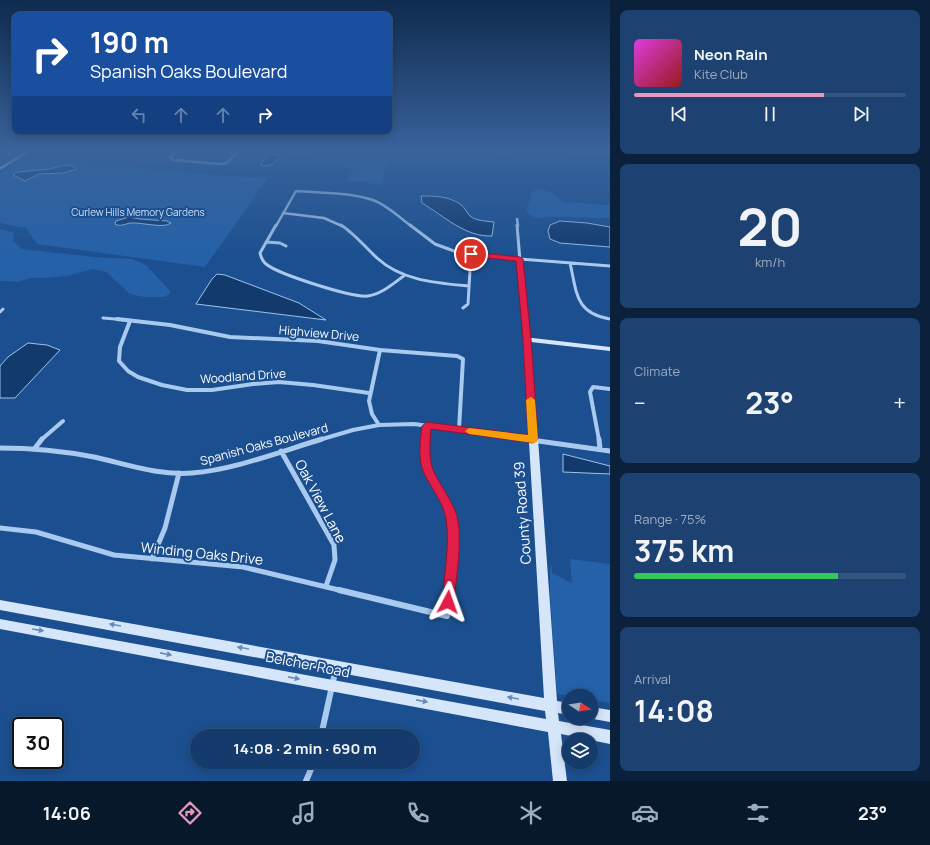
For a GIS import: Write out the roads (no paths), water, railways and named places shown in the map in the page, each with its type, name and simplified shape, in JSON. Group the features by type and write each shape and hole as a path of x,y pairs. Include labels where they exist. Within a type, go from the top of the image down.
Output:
{"main road":[{"path":"527,339 610,348"},
{"name":"County Road 39","path":"527,339 551,705 560,781"},
{"name":"Belcher Road","path":"0,605 562,707"},
{"name":"Belcher Road","path":"0,624 610,736"},
{"path":"598,714 610,716"}],"street":[{"path":"405,275 382,292 366,297 349,294 274,269 266,265 260,258 260,253 296,191 354,196 373,200 388,208 434,244 444,249 471,254 610,266"},
{"path":"283,213 320,217 337,222 382,262 405,275 437,283 469,286"},
{"name":"County Road 39","path":"517,219 527,339"},
{"path":"266,242 280,243 286,246"},
{"path":"463,308 468,304 471,254"},
{"path":"570,263 580,304 588,313 610,319"},
{"name":"Highview Drive","path":"103,318 170,325 230,337 318,341 380,350 457,356 463,359 459,429"},
{"name":"Woodland Drive","path":"130,321 120,347 118,360 132,374 157,384 190,390 211,390 279,382 308,384 369,393"},
{"path":"379,425 370,409 369,393 380,350"},
{"path":"600,449 590,392 593,387 610,389"},
{"path":"35,448 42,439 63,421"},
{"name":"Spanish Oaks Boulevard","path":"0,448 35,448 92,457 153,471 179,473 212,470 353,430 379,425 414,424 533,439 610,451"},
{"name":"Winding Oaks Drive","path":"0,528 36,532 114,555 152,560 243,567 447,616 453,532 452,517 428,470 424,445 427,426"},
{"name":"Oak View Lane","path":"281,451 334,545 336,552 335,560 326,586"},
{"path":"152,560 165,528 179,473"},
{"path":"323,729 336,666"},
{"path":"306,781 311,769"}],"park label":[{"name":"Curlew Hills Memory Gardens","path":"138,212"}]}
